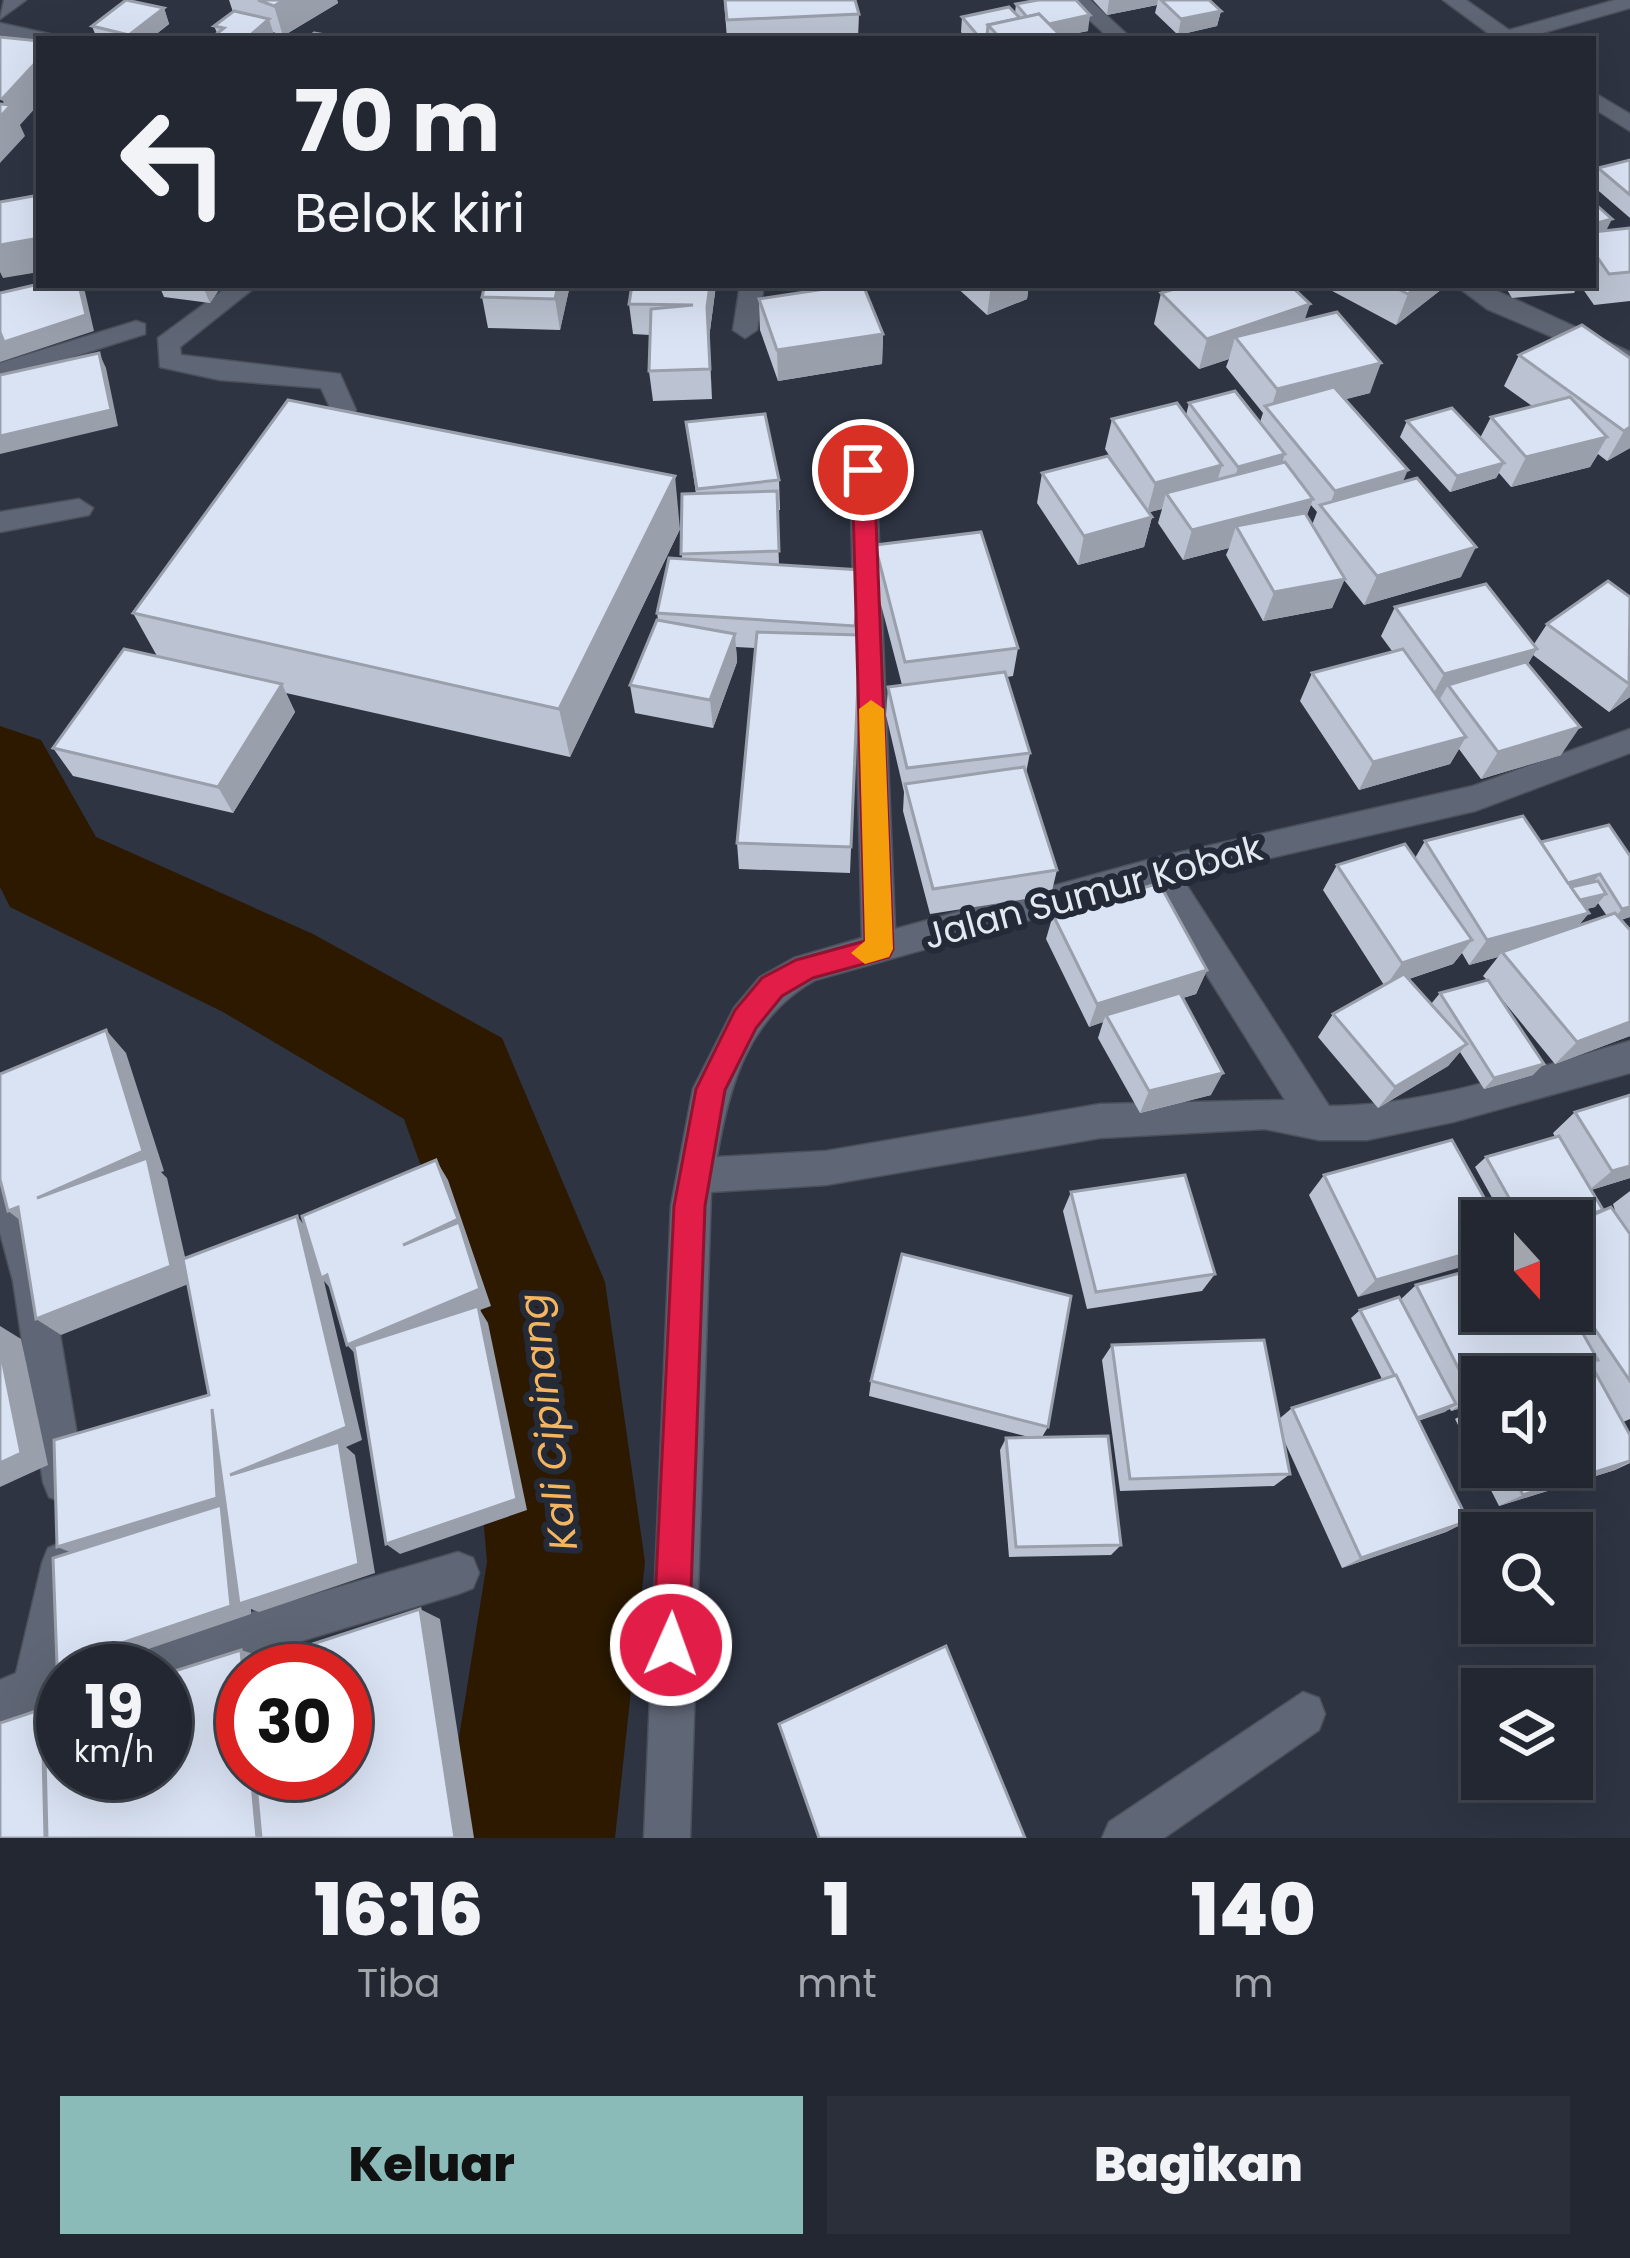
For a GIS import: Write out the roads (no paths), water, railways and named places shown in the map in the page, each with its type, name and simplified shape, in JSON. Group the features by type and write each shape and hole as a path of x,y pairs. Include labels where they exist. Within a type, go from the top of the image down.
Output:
{"street":[{"path":"0,13 16,0"},
{"path":"1078,0 1119,36"},
{"path":"1453,0 1504,36"},
{"path":"1514,36 1630,2"},
{"path":"0,29 36,37"},
{"path":"1596,100 1630,124"},
{"path":"242,288 167,344 169,361 220,372 331,380 344,410"},
{"path":"746,330 752,288"},
{"path":"1472,288 1496,304 1630,362"},
{"path":"0,372 136,329"},
{"path":"863,470 879,949"},
{"path":"0,521 79,508"},
{"name":"Jalan Sumur Kobak","path":"667,1838 690,1206 711,1089 746,1019 772,987 806,968 1159,870 1475,798 1630,741"},
{"path":"1159,870 1319,1123"},
{"path":"698,1175 826,1168 1100,1121 1265,1114 1319,1123 1367,1123 1453,1106 1630,1058"},
{"path":"0,1165 32,1281 64,1462 63,1571 33,1692"},
{"path":"192,1652 458,1573"},
{"path":"1125,1838 1303,1714"}],"waterway":[{"name":"Kali Cipinang","path":"0,772 53,872 268,973 455,1080 534,1282 566,1562 529,1838"}]}
